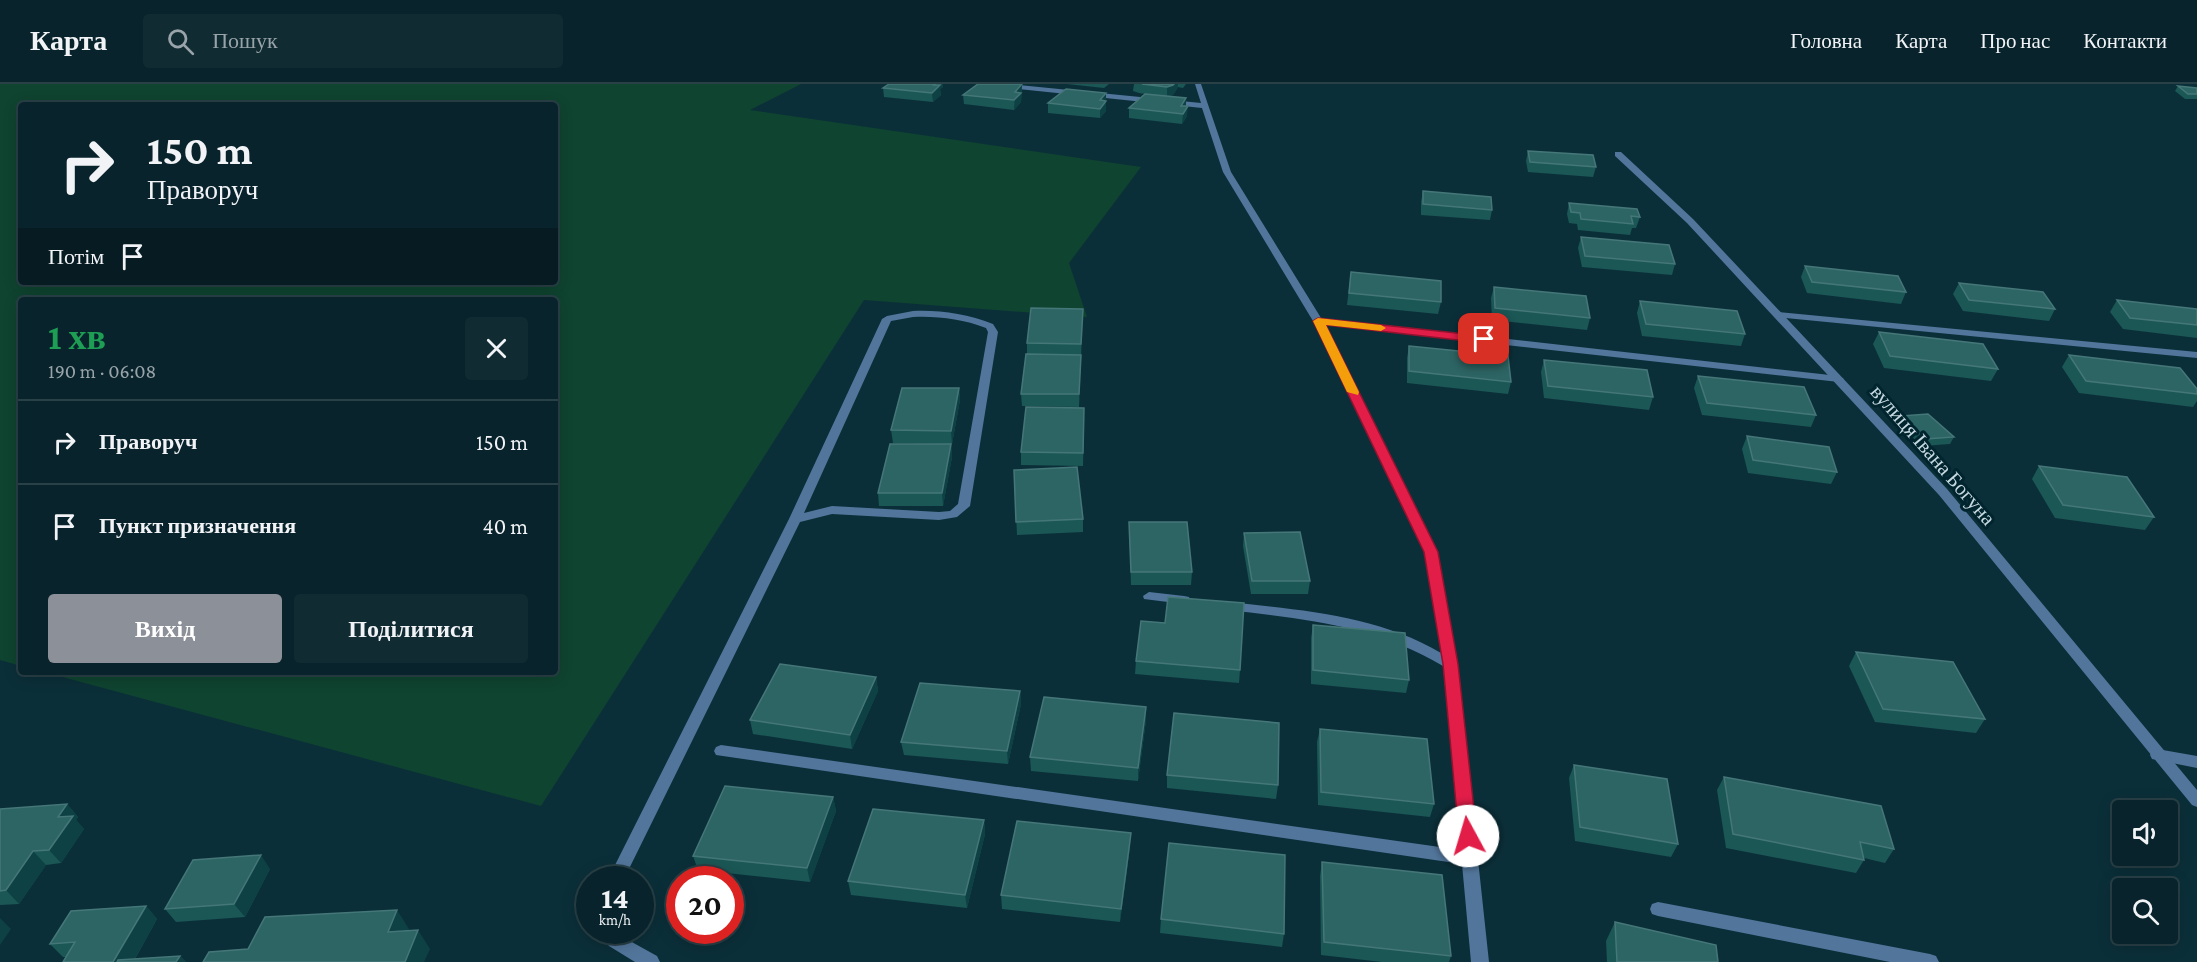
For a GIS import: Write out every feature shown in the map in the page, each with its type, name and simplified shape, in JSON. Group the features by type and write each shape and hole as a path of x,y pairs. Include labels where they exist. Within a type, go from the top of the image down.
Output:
{"street":[{"path":"989,84 1206,106"},
{"path":"1198,84 1227,172 1318,321 1431,552 1450,664 1480,962"},
{"name":"вулиця Івана Богуна","path":"1618,154 1690,221 1943,492 2197,801"},
{"path":"622,866 795,519 886,319 920,313 946,314 990,326 993,332 964,506 953,514 939,516 832,510 795,519"},
{"path":"1778,315 2197,355"},
{"path":"1318,321 1839,379"},
{"path":"1149,596 1195,602"},
{"path":"1217,604 1308,615 1395,634 1426,647 1450,664"},
{"path":"722,751 1470,858"},
{"path":"2157,755 2197,762"},
{"path":"1658,909 1930,962"},
{"path":"620,944 651,962"}],"green space":[{"path":"0,84 801,84 750,110 1141,167 1069,263 1087,317 864,300 541,806 55,675 558,675 558,297 18,297 18,665 0,660"}],"building":[{"path":"889,84 940,85 932,93 883,88"},
{"path":"978,84 1022,84 1015,92 1021,93 1014,100 963,95"},
{"path":"1142,84 1174,84 1167,87"},
{"path":"2178,86 2197,88 2197,94 2188,94"},
{"path":"1066,89 1106,93 1100,100 1106,101 1100,109 1048,103"},
{"path":"1145,94 1186,98 1181,106 1188,106 1183,114 1129,108"},
{"path":"1528,151 1593,155 1596,167 1530,162"},
{"path":"1423,191 1491,197 1492,210 1423,204"},
{"path":"1569,203 1637,209 1640,217 1631,216 1633,224 1581,219 1580,213 1571,212"},
{"path":"1581,237 1669,245 1675,264 1585,256"},
{"path":"1805,266 1898,276 1906,292 1812,282"},
{"path":"1351,272 1441,281 1441,302 1349,293"},
{"path":"1959,283 2043,292 2055,309 1969,300"},
{"path":"1494,287 1586,296 1590,318 1495,308"},
{"path":"2117,300 2197,309 2197,325 2130,318"},
{"path":"1640,301 1737,311 1745,334 1646,324"},
{"path":"1031,308 1083,309 1081,344 1027,343"},
{"path":"1879,332 1983,344 1998,369 1890,356"},
{"path":"1409,346 1508,356 1511,382 1409,371"},
{"path":"1026,354 1081,355 1079,394 1021,394"},
{"path":"2069,355 2180,368 2197,389 2197,394 2086,381"},
{"path":"1544,360 1647,370 1653,397 1548,386"},
{"path":"1698,376 1804,387 1816,415 1707,403"},
{"path":"902,388 959,388 951,431 891,430"},
{"path":"1026,407 1084,408 1083,453 1021,452"},
{"path":"1928,414 1954,437 1926,439 1900,416"},
{"path":"1747,436 1829,447 1837,472 1753,460"},
{"path":"890,444 951,444 942,493 878,493"},
{"path":"2039,466 2127,477 2154,517 2063,505"},
{"path":"1077,467 1083,519 1016,522 1014,470"},
{"path":"1129,522 1187,522 1192,572 1131,572"},
{"path":"1300,532 1310,581 1252,581 1244,533"},
{"path":"1168,597 1244,603 1240,670 1136,661 1141,621 1165,623"},
{"path":"1313,625 1405,633 1409,680 1313,670"},
{"path":"1856,652 1953,662 1985,719 1883,709"},
{"path":"780,664 876,677 850,735 750,720"},
{"path":"920,683 1020,691 1007,751 901,742"},
{"path":"1044,697 1146,707 1138,768 1030,757"},
{"path":"1174,713 1279,723 1278,785 1167,775"},
{"path":"1320,729 1427,739 1434,804 1321,792"},
{"path":"1574,765 1667,779 1678,844 1580,827"},
{"path":"1724,777 1881,806 1894,849 1860,842 1864,860 1733,834"},
{"path":"725,786 833,797 807,868 693,856"},
{"path":"67,804 58,817 73,816 49,850 33,851 6,890 0,891 0,809"},
{"path":"873,809 984,820 965,895 848,881"},
{"path":"1017,821 1131,833 1121,909 1001,895"},
{"path":"1169,843 1285,855 1284,934 1161,919"},
{"path":"261,855 234,904 165,909 193,860"},
{"path":"1322,862 1442,875 1451,956 1324,942"},
{"path":"146,906 113,962 63,962 75,942 50,944 71,911"},
{"path":"397,910 388,932 418,930 405,962 203,962 209,952 248,949 265,917"},
{"path":"1615,922 1716,945 1718,962 1617,962"},
{"path":"180,956 176,962 117,962 118,960"}],"slow traffic":[{"path":"1353,392 1318,321 1381,328"}],"route":[{"path":"1468,836 1450,664 1431,552 1318,321 1484,339"}]}
